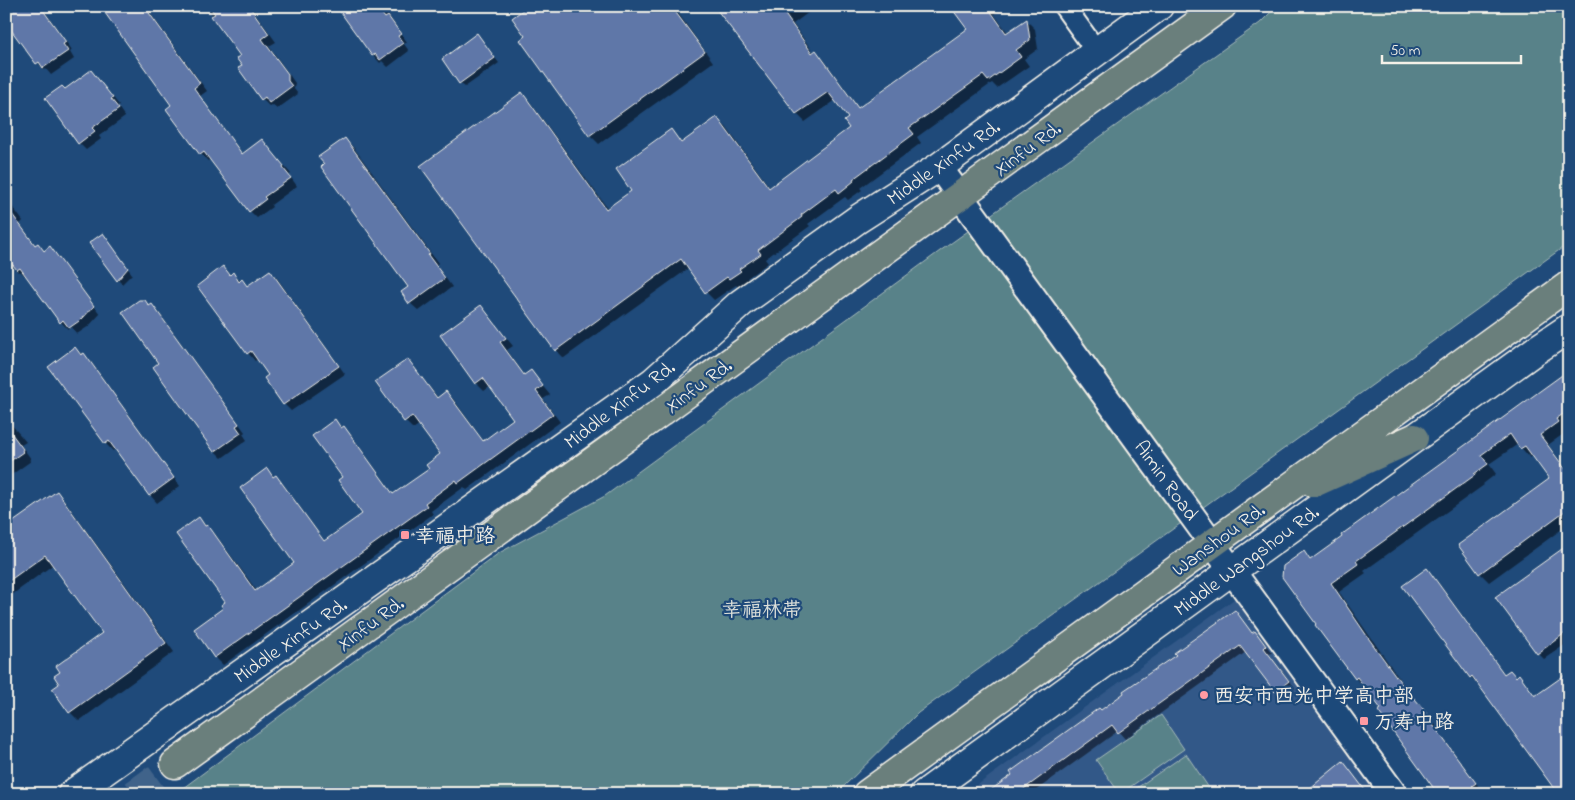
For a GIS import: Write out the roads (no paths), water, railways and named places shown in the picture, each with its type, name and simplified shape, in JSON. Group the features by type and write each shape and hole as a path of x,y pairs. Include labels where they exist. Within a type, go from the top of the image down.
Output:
{"main road":[{"name":"Middle Xinfu Rd.","path":"72,794 653,382 741,303 858,219 939,167 1159,6"},
{"name":"Xinfu Rd.","path":"175,764 1222,6"},
{"name":"Wanshou Rd.","path":"868,794 1262,506 1569,285"},
{"name":"Middle Wangshou Rd.","path":"924,794 1414,438 1569,328"},
{"path":"1262,506 1414,438"}],"street":[{"path":"1064,6 1097,52"},
{"name":"Aimin Road","path":"939,167 1394,794"}],"tunnel":[{"path":"134,794 175,764"}],"place":[{"name":"幸福中路","path":"405,535"},
{"name":"西安市西光中学高中部","path":"1204,695"},
{"name":"万寿中路","path":"1364,721"}],"park label":[{"name":"幸福林带","path":"762,609"}]}
